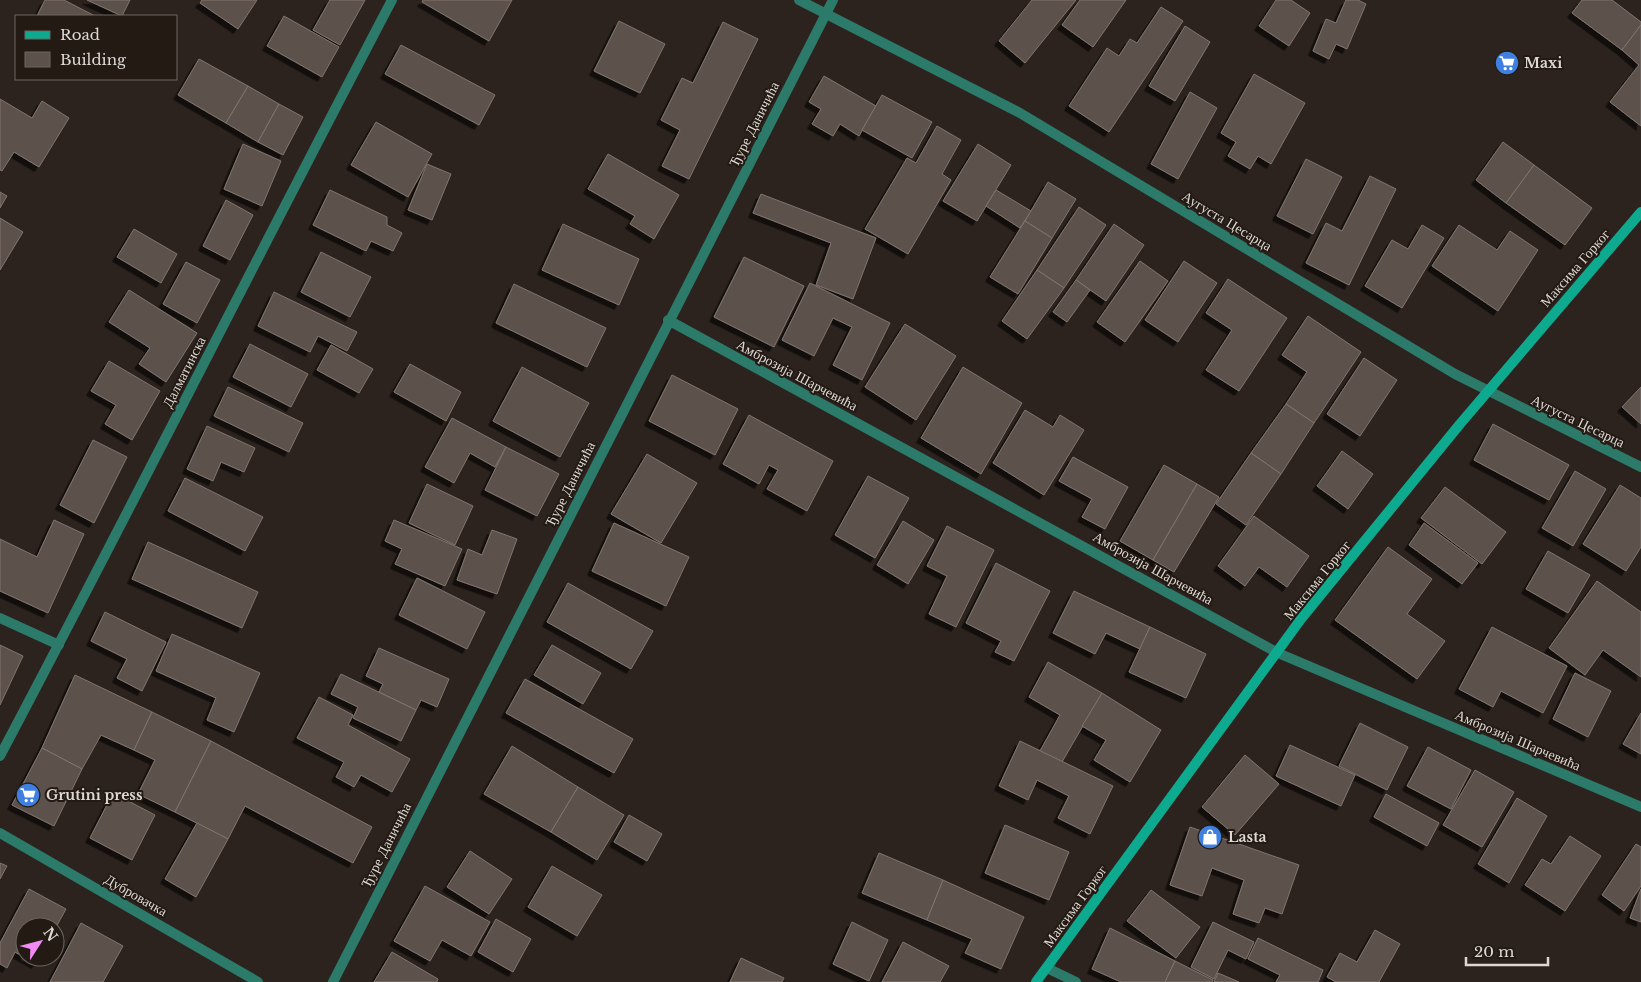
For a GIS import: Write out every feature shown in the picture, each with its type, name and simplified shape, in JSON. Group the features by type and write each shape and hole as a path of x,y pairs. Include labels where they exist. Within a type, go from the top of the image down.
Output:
{"street":[{"name":"Далматинска","path":"0,756 59,645 263,245 392,0"},
{"name":"Аугуста Цесарца","path":"799,0 1020,113 1455,374 1641,467"},
{"name":"Ђуре Даничића","path":"333,982 668,320 833,0"},
{"name":"Максима Горког","path":"1036,982 1301,619 1488,391 1641,212"},
{"name":"Амброзија Шарчевића","path":"668,320 1278,653 1641,807"},
{"path":"0,618 59,645"},
{"name":"Дубровачка","path":"0,833 258,982"},
{"path":"1047,968 1076,982"}],"building":[{"path":"45,0 64,0 93,15 38,15"},
{"path":"87,0 130,0 122,15"},
{"path":"202,0 257,0 238,29 200,3"},
{"path":"330,0 365,0 340,45 313,30"},
{"path":"423,0 512,0 489,41 422,2"},
{"path":"1032,0 1076,0 1025,63 999,41"},
{"path":"1080,0 1126,0 1093,47 1062,25"},
{"path":"1276,0 1291,0 1310,13 1289,46 1259,26"},
{"path":"1346,0 1358,0 1366,4 1347,49 1336,44 1329,59 1313,51 1326,19 1336,23"},
{"path":"1582,0 1612,0 1641,22 1641,25 1622,50 1572,13"},
{"path":"1161,7 1183,21 1109,132 1069,106 1107,48 1119,56 1130,39 1137,43"},
{"path":"284,16 339,47 322,77 267,46"},
{"path":"619,21 665,44 640,93 594,71"},
{"path":"723,22 758,39 689,179 662,166 680,130 661,120 682,78 693,83"},
{"path":"1641,25 1641,126 1610,102 1639,65 1622,50"},
{"path":"1185,26 1210,42 1175,101 1149,86"},
{"path":"401,45 495,95 479,125 385,74"},
{"path":"199,59 248,86 226,123 178,95"},
{"path":"1254,74 1305,103 1271,164 1258,156 1250,169 1228,156 1236,142 1221,133"},
{"path":"824,76 876,106 859,136 840,124 833,136 812,124 821,109 809,102"},
{"path":"248,86 279,104 258,142 226,123"},
{"path":"1190,92 1217,108 1178,179 1151,164"},
{"path":"882,95 932,122 912,158 862,130"},
{"path":"0,99 32,118 42,101 69,118 39,167 14,152 2,171 0,170"},
{"path":"279,104 303,117 283,155 258,142"},
{"path":"376,122 432,154 408,197 351,165"},
{"path":"937,126 961,140 942,174 951,180 908,254 865,229 907,158 916,163"},
{"path":"1503,142 1534,165 1506,203 1476,180"},
{"path":"243,144 281,161 262,206 224,189"},
{"path":"978,144 1011,165 977,221 943,201"},
{"path":"608,154 679,195 654,239 630,224 635,216 588,189"},
{"path":"1306,159 1342,177 1313,234 1277,216"},
{"path":"427,164 451,174 432,220 408,210"},
{"path":"1534,165 1592,208 1565,245 1506,203"},
{"path":"1370,176 1396,189 1349,285 1306,263 1326,223 1342,231"},
{"path":"1048,182 1076,199 1052,238 1025,221"},
{"path":"330,190 387,217 387,225 402,233 393,251 371,241 366,251 313,225"},
{"path":"996,190 1031,211 1020,228 986,206"},
{"path":"0,192 7,196 0,208"},
{"path":"761,194 876,238 853,299 816,285 831,243 753,213"},
{"path":"226,200 253,215 230,260 203,246"},
{"path":"1079,207 1106,225 1064,288 1037,270"},
{"path":"0,218 23,232 0,270"},
{"path":"1025,221 1052,238 1018,294 990,277"},
{"path":"563,224 639,259 619,305 542,270"},
{"path":"1114,224 1144,245 1106,301 1076,280"},
{"path":"1422,225 1444,238 1402,308 1365,286 1392,240 1408,249"},
{"path":"1459,225 1497,250 1510,231 1538,250 1498,311 1432,266"},
{"path":"134,229 177,254 161,283 117,257"},
{"path":"321,252 371,277 350,317 301,292"},
{"path":"744,257 804,286 774,347 714,317"},
{"path":"1140,261 1168,281 1125,342 1097,322"},
{"path":"1184,261 1217,283 1178,342 1145,320"},
{"path":"186,262 220,280 197,323 163,304"},
{"path":"1037,270 1064,288 1027,339 1002,321"},
{"path":"1228,279 1287,318 1239,391 1206,370 1232,330 1206,313"},
{"path":"1076,280 1090,290 1067,322 1053,312"},
{"path":"810,283 890,323 862,380 833,365 852,327 833,318 814,356 782,340"},
{"path":"514,284 606,328 587,367 496,323"},
{"path":"129,290 197,333 166,382 139,364 150,348 109,322"},
{"path":"274,292 357,332 347,351 318,336 310,352 258,326"},
{"path":"1308,316 1361,352 1314,423 1286,404 1307,372 1282,355"},
{"path":"905,324 956,356 916,420 865,387"},
{"path":"250,344 308,374 291,407 233,377"},
{"path":"331,345 373,369 359,393 317,370"},
{"path":"1364,358 1397,380 1360,436 1327,414"},
{"path":"109,361 160,391 132,440 105,424 116,405 91,391"},
{"path":"410,364 461,392 446,421 394,392"},
{"path":"522,367 589,403 560,457 493,421"},
{"path":"963,367 1022,403 981,474 921,438"},
{"path":"672,375 738,409 715,455 649,421"},
{"path":"228,387 303,423 289,452 214,416"},
{"path":"1641,387 1641,424 1622,407"},
{"path":"1286,404 1314,423 1281,474 1251,453"},
{"path":"1025,410 1053,427 1060,415 1084,430 1044,495 993,463"},
{"path":"749,415 833,461 807,511 767,489 778,470 769,465 759,484 723,464"},
{"path":"452,418 506,447 495,467 470,453 454,483 425,467"},
{"path":"1493,424 1569,465 1549,500 1474,460"},
{"path":"207,426 255,448 244,472 221,462 213,481 187,469"},
{"path":"93,440 127,457 94,523 60,505"},
{"path":"506,447 559,474 537,516 485,490"},
{"path":"1342,451 1373,474 1348,509 1317,486"},
{"path":"1251,453 1281,474 1246,525 1216,504"},
{"path":"647,454 697,483 661,543 611,514"},
{"path":"1073,457 1128,487 1105,529 1082,517 1092,499 1059,481"},
{"path":"1164,465 1197,484 1153,560 1120,541"},
{"path":"1575,471 1606,489 1573,546 1542,528"},
{"path":"868,476 909,498 875,558 835,535"},
{"path":"185,478 263,517 245,551 168,511"},
{"path":"427,484 473,506 455,545 409,523"},
{"path":"1197,484 1219,497 1174,572 1153,560"},
{"path":"1620,485 1641,498 1641,547 1626,571 1583,544"},
{"path":"1445,487 1506,532 1482,564 1421,518"},
{"path":"1254,516 1309,556 1287,587 1259,567 1245,586 1218,566"},
{"path":"54,520 84,534 48,613 0,591 0,539 37,557"},
{"path":"394,520 462,549 445,586 395,564 402,549 385,541"},
{"path":"903,521 934,540 908,584 877,565"},
{"path":"614,523 689,557 666,606 592,571"},
{"path":"1424,523 1478,563 1462,584 1409,545"},
{"path":"947,526 994,550 956,627 929,614 947,576 927,566"},
{"path":"492,530 517,539 497,594 457,580 468,549 482,555"},
{"path":"148,542 258,592 242,628 132,579"},
{"path":"1388,547 1432,579 1407,614 1445,641 1417,679 1335,620"},
{"path":"1548,551 1590,575 1568,613 1526,589"},
{"path":"996,563 1050,591 1014,661 995,652 1001,641 966,623"},
{"path":"417,578 485,612 467,649 399,615"},
{"path":"1597,581 1641,612 1641,677 1603,650 1585,675 1549,648"},
{"path":"568,583 653,631 631,669 547,622"},
{"path":"1074,591 1150,627 1140,649 1106,633 1095,654 1053,633"},
{"path":"105,612 166,642 142,691 117,678 127,659 91,641"},
{"path":"1150,627 1206,654 1186,698 1129,672"},
{"path":"1492,627 1567,666 1543,713 1501,691 1493,707 1459,689"},
{"path":"172,634 260,673 234,732 207,720 216,698 156,671"},
{"path":"0,645 23,656 0,705"},
{"path":"552,645 601,673 583,704 534,675"},
{"path":"379,648 449,679 437,707 421,700 416,710 379,692 383,684 366,676"},
{"path":"1048,662 1102,693 1062,762 1040,751 1060,715 1029,697"},
{"path":"1575,673 1611,691 1588,737 1553,719"},
{"path":"341,674 416,710 401,741 353,718 358,707 331,694"},
{"path":"75,675 152,712 134,750 101,735 82,769 42,748"},
{"path":"525,679 633,739 614,773 506,713"},
{"path":"1102,693 1161,730 1130,782 1094,760 1106,740 1082,726"},
{"path":"319,697 353,715 348,725 410,759 392,792 361,775 354,787 336,777 344,762 297,738"},
{"path":"152,712 211,741 175,812 138,794 155,760 134,750"},
{"path":"1641,713 1641,754 1623,744"},
{"path":"1360,723 1408,747 1387,790 1339,766"},
{"path":"211,741 372,827 353,863 245,806 228,839 175,812"},
{"path":"1020,741 1113,786 1090,834 1058,818 1069,796 1037,780 1028,800 999,786"},
{"path":"1290,745 1355,775 1341,806 1276,776"},
{"path":"512,746 578,787 551,832 484,794"},
{"path":"1428,747 1471,770 1451,809 1407,786"},
{"path":"42,748 82,769 54,826 12,805"},
{"path":"1245,755 1279,784 1235,835 1202,807"},
{"path":"1475,770 1514,792 1482,847 1443,825"},
{"path":"578,787 624,815 597,860 551,832"},
{"path":"113,793 155,815 132,860 90,838"},
{"path":"1386,794 1439,823 1427,846 1374,817"},
{"path":"1517,798 1547,816 1509,883 1478,864"},
{"path":"629,815 662,834 647,861 614,842"},
{"path":"197,823 228,839 196,897 165,879"},
{"path":"1005,825 1069,852 1049,900 985,873"},
{"path":"1190,827 1299,865 1282,914 1265,908 1259,923 1233,914 1244,880 1212,868 1202,896 1170,885"},
{"path":"1570,836 1601,856 1565,911 1525,885 1542,859 1551,864"},
{"path":"1636,844 1641,847 1641,886 1624,911 1602,895"},
{"path":"470,851 512,879 489,914 447,887"},
{"path":"879,853 943,880 927,920 862,893"},
{"path":"0,863 7,866 0,879"},
{"path":"552,866 602,895 577,936 528,907"},
{"path":"943,880 1024,917 1001,969 965,953 972,939 927,920"},
{"path":"425,886 490,922 471,956 442,940 430,961 394,941"},
{"path":"29,889 66,909 62,917 15,917 15,952 7,968 0,964 0,943"},
{"path":"1641,889 1641,922 1630,918"},
{"path":"1151,890 1200,927 1176,958 1127,921"},
{"path":"496,919 531,939 513,972 478,952"},
{"path":"852,922 888,940 869,981 833,964"},
{"path":"1213,922 1254,942 1246,959 1228,950 1214,979 1191,967"},
{"path":"81,923 123,946 103,982 50,982 58,967 65,967 65,953"},
{"path":"1110,928 1175,961 1165,982 1121,982 1092,969"},
{"path":"1375,930 1400,944 1379,982 1336,982 1327,977 1340,953 1357,962"},
{"path":"1258,938 1323,970 1318,982 1276,982 1280,975 1248,959"},
{"path":"903,942 949,966 940,982 882,982"},
{"path":"392,952 438,979 437,982 374,982"},
{"path":"741,958 784,978 782,982 730,982"},
{"path":"1175,961 1213,980 1212,982 1165,982"},
{"path":"1218,973 1239,982 1214,982"}],"place":[{"name":"Maxi","path":"1507,63"},
{"name":"Grutini press","path":"28,795"},
{"name":"Lasta","path":"1210,837"}]}
